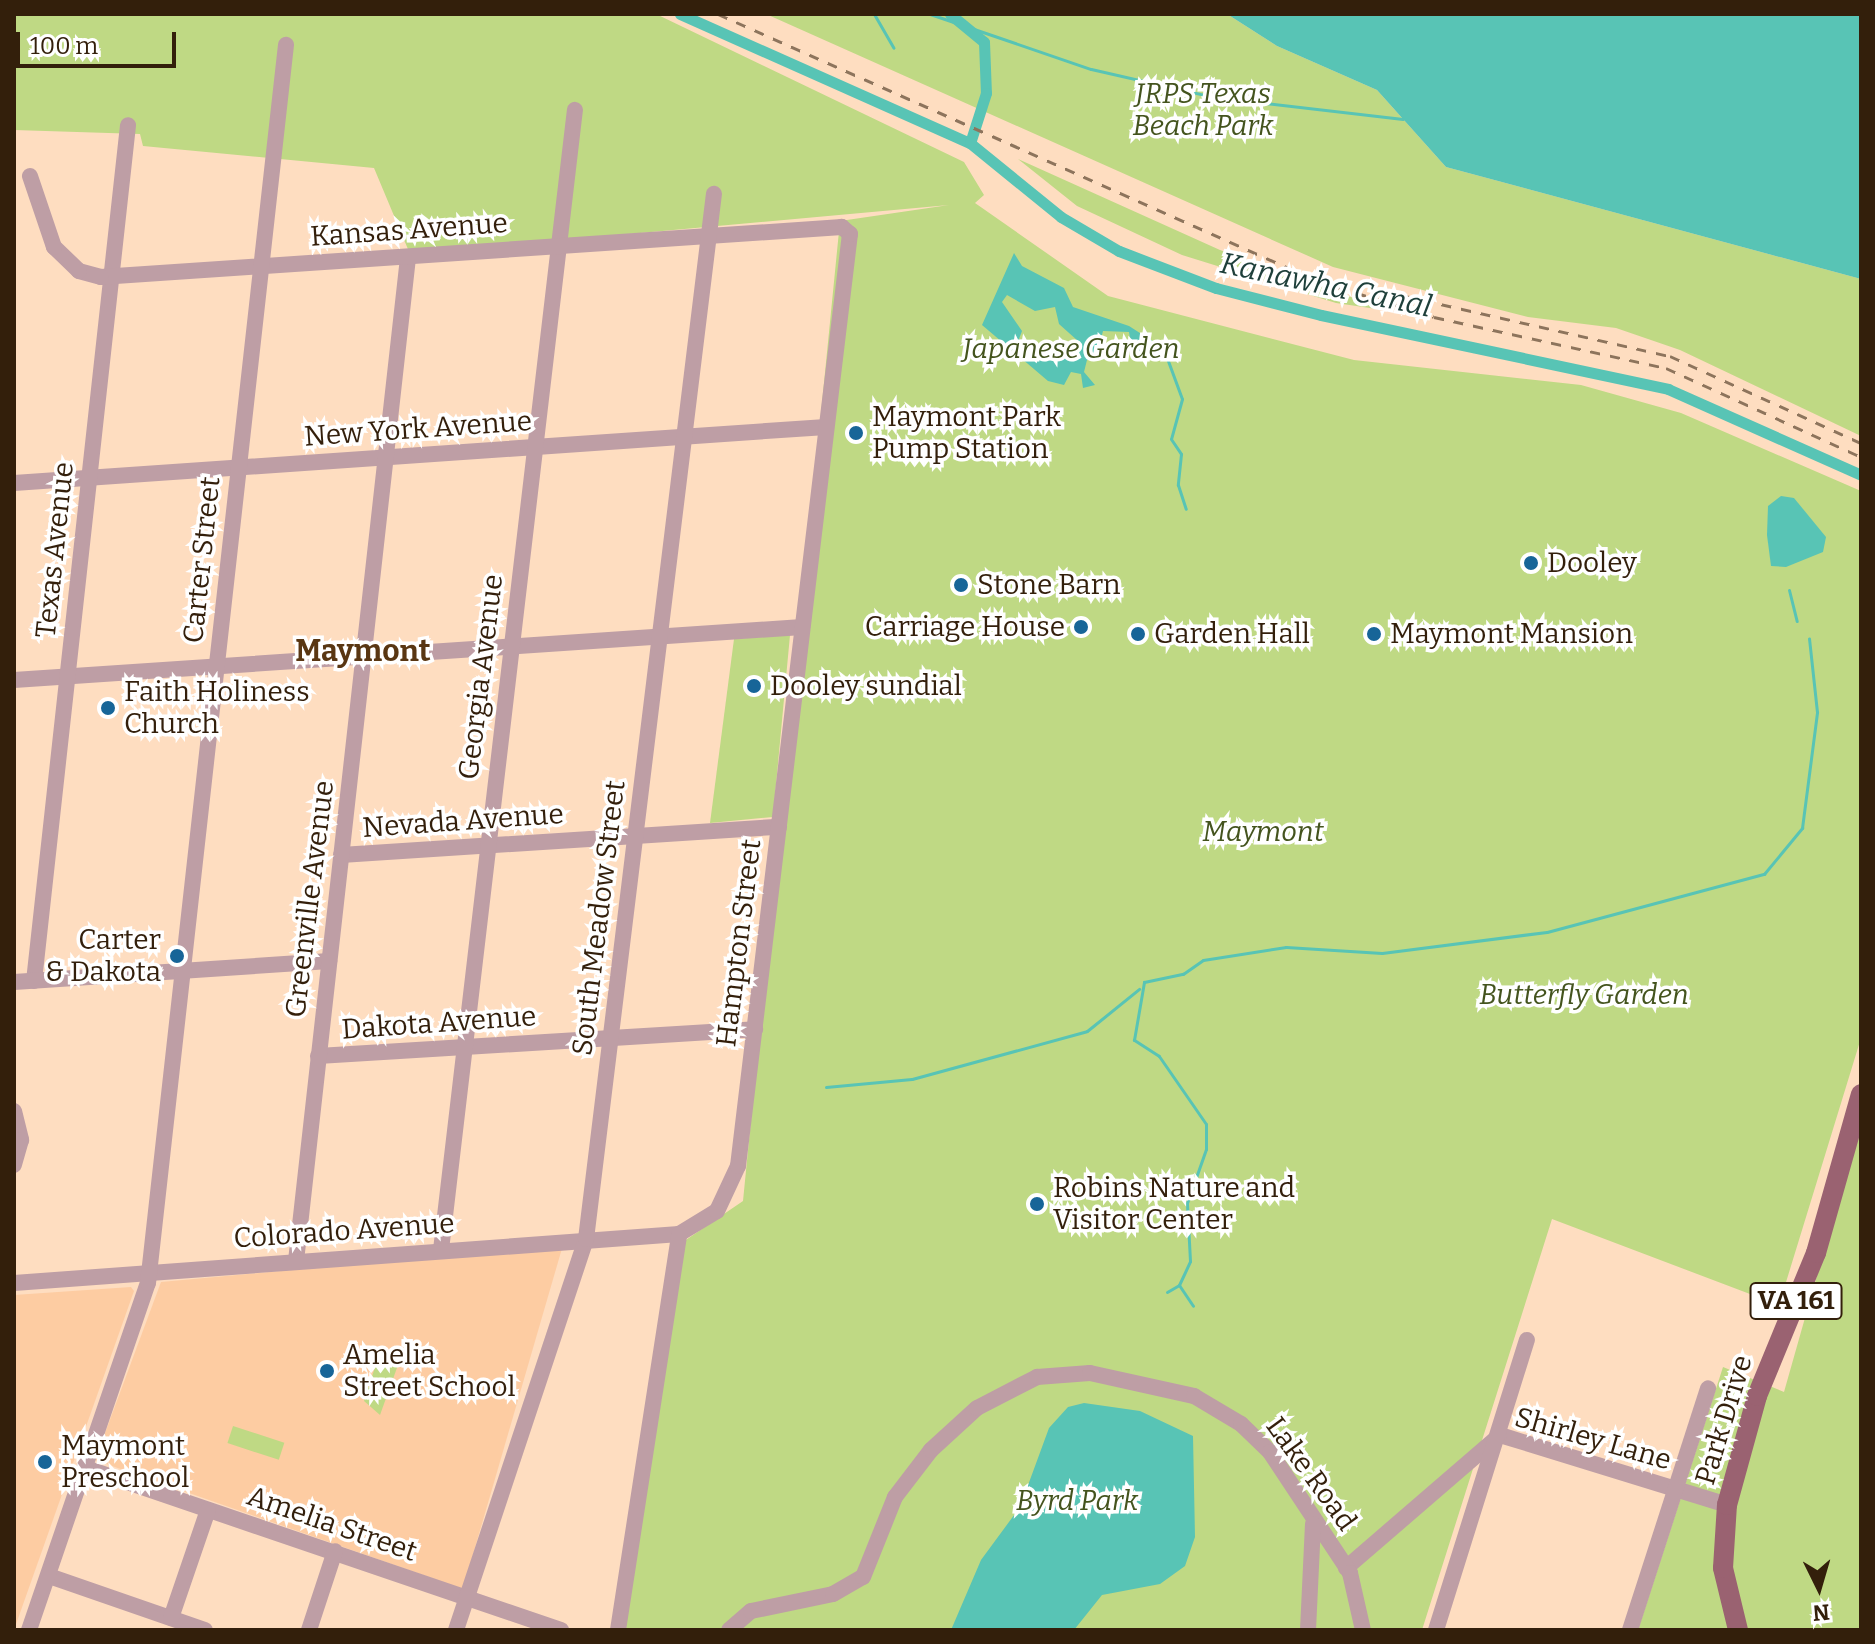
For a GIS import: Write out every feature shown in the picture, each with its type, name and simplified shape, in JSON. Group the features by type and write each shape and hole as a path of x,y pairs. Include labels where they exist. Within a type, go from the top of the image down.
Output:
{"main road":[{"name":"Park Drive","path":"1738,1630 1723,1568 1727,1505 1757,1396 1816,1253 1861,1094"}],"street":[{"name":"Carter Street","path":"29,1630 150,1273 286,45"},
{"name":"Georgia Avenue","path":"441,1250 461,1047 575,110"},
{"name":"Texas Avenue","path":"34,981 128,125"},
{"name":"Kansas Avenue","path":"30,176 62,257 88,275 111,276 842,227 850,234"},
{"name":"South Meadow Street","path":"456,1630 586,1239 714,194"},
{"name":"Hampton Street","path":"679,1234 706,1221 731,1188 755,1029 850,234"},
{"name":"Greenville Avenue","path":"296,1261 408,257"},
{"name":"New York Avenue","path":"14,483 826,427"},
{"path":"14,680 802,627"},
{"name":"Nevada Avenue","path":"341,855 779,827"},
{"path":"14,982 329,961"},
{"name":"Dakota Avenue","path":"318,1056 755,1029"},
{"path":"14,1111 21,1140 14,1165"},
{"path":"618,1630 679,1234"},
{"name":"Colorado Avenue","path":"14,1283 679,1234"},
{"path":"1436,1630 1500,1435 1527,1340"},
{"name":"Lake Road","path":"729,1630 751,1611 833,1594 863,1577 895,1497 931,1450 977,1408 1053,1373 1142,1381 1194,1396 1270,1452 1346,1568 1361,1597 1363,1630"},
{"path":"1630,1630 1678,1490 1708,1388"},
{"name":"Shirley Lane","path":"1346,1568 1500,1435 1727,1505"},
{"name":"Amelia Street","path":"86,1468 561,1630"},
{"path":"171,1618 208,1510"},
{"path":"1308,1630 1312,1517"},
{"path":"309,1630 335,1551"},
{"path":"49,1576 205,1630"}],"shaded area":[{"name":"Amelia Street School","path":"563,1245 463,1589 95,1460 161,1282"},
{"name":"Maymont Preschool","path":"131,1287 134,1291 14,1630 14,1295"}],"green space":[{"name":"Maymont","path":"14,14 656,14 964,162 984,195 975,203 1108,296 1354,360 1581,385 1681,413 1861,491 1861,1038 1779,1305 1552,1219 1422,1630 620,1630 677,1246 743,1201 840,221 949,205 410,254 374,168 143,146 140,134 14,130"},
{"name":"JRPS Texas Beach Park","path":"766,14 1227,14 1277,46 1377,90 1446,167 1861,279 1861,436 1680,350 1616,328 1528,317 1333,267"},
{"path":"1018,159 1220,250 1390,311 1336,303 1182,255 1077,206"},
{"path":"790,635 773,817 710,823 734,639"},
{"path":"1861,1120 1861,1630 1638,1630 1723,1367 1784,1392"},
{"path":"378,1358 398,1365 380,1415 364,1401"},
{"path":"233,1426 284,1443 279,1460 227,1443"}],"water":[{"path":"1227,14 1861,14 1861,279 1446,167 1377,90 1277,46"},
{"path":"1014,253 1022,266 1064,288 1073,307 1129,326 1154,342 1133,356 1129,332 1103,331 1101,339 1126,358 1087,360 1084,372 1095,385 1083,388 1081,374 1071,372 1064,385 1048,381 982,325","holes":["1007,295 1035,311 1055,307 1059,324 1078,341 1074,355 1055,362 1019,339 1022,331 1002,302"]},
{"path":"1781,496 1794,498 1826,537 1823,552 1786,567 1771,566 1767,535 1768,506"},
{"path":"1084,1403 1140,1411 1193,1436 1195,1537 1185,1566 1160,1584 1102,1595 1074,1630 951,1630 981,1560 1020,1507 1049,1428 1068,1407"}],"waterway":[{"name":"Kanawha Canal","path":"680,14 970,143 1061,217 1119,251 1216,288 1321,315 1668,389 1861,475"},
{"path":"874,14 894,48"},
{"path":"930,14 1091,69 1213,97 1403,119"},
{"path":"950,14 984,42 986,93 970,143"},
{"path":"1154,342 1164,350 1182,399 1171,439 1181,454 1178,485 1186,509"},
{"path":"1789,590 1797,621"},
{"path":"1167,1292 1179,1285 1190,1261 1187,1203 1206,1149 1206,1124 1159,1056 1134,1040 1144,982 1183,974 1203,960 1286,947 1382,953 1547,932 1764,874 1802,828 1817,712 1809,638"},
{"path":"826,1087 912,1079 1087,1031 1139,989"},
{"path":"1179,1285 1193,1306"}],"railway":[{"path":"718,14 1318,281 1434,317 1666,368 1861,457"},
{"path":"1383,291 1670,356 1861,443"}],"place":[{"name":"Maymont Park Pump Station","path":"856,433"},
{"name":"Dooley","path":"1531,563"},
{"name":"Stone Barn","path":"961,585"},
{"name":"Carriage House","path":"1081,627"},
{"name":"Garden Hall","path":"1138,634"},
{"name":"Maymont Mansion","path":"1374,634"},
{"name":"Dooley sundial","path":"754,686"},
{"name":"Faith Holiness Church","path":"108,708"},
{"name":"Carter & Dakota","path":"177,956"},
{"name":"Robins Nature and Visitor Center","path":"1037,1204"},
{"name":"Amelia Street School","path":"327,1371"},
{"name":"Maymont Preschool","path":"45,1462"}],"district":[{"name":"Maymont","path":"363,651"}],"park label":[{"name":"Japanese Garden","path":"1071,349"},
{"name":"Butterfly Garden","path":"1584,995"},
{"name":"Byrd Park","path":"1077,1501"}]}
